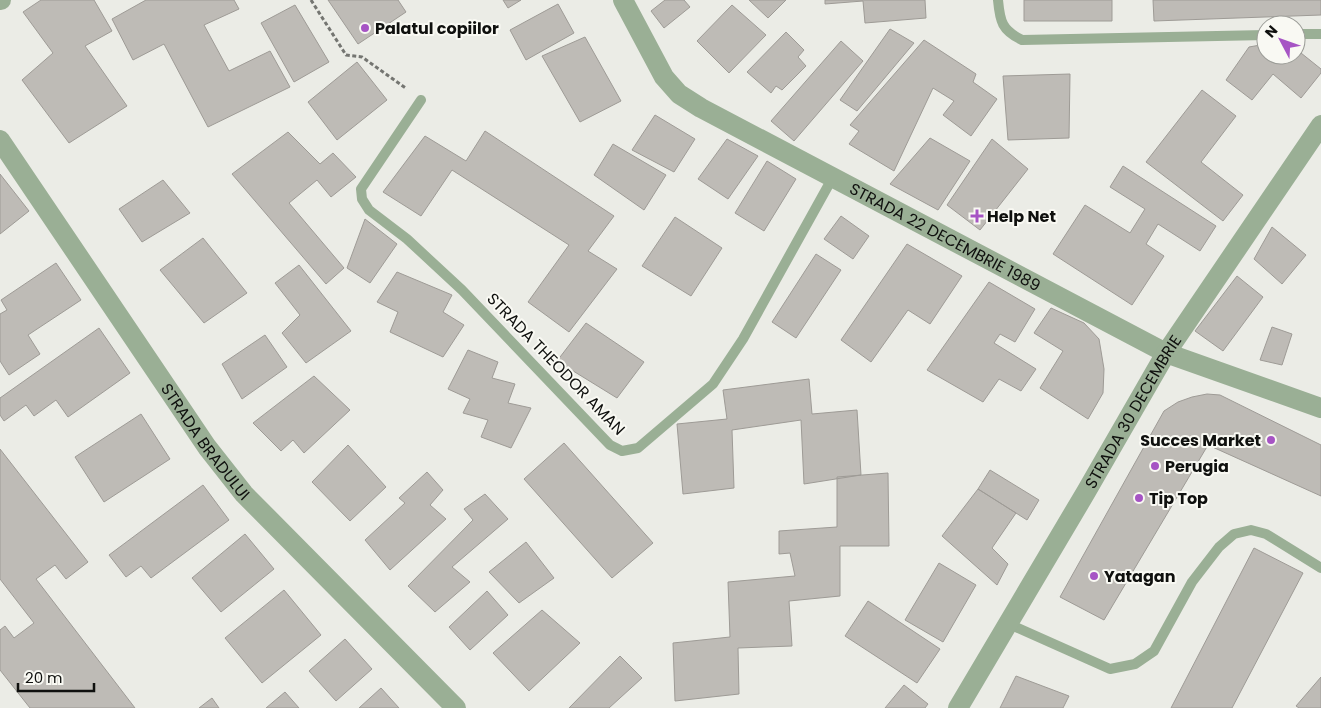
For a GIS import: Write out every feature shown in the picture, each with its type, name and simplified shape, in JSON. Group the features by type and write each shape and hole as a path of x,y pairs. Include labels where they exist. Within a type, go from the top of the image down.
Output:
{"street":[{"name":"STRADA 22 DECEMBRIE 1989","path":"627,2 664,77 678,94 701,108 1166,353 1321,408"},
{"name":"STRADA 30 DECEMBRIE","path":"958,708 1166,353 1321,125"},
{"name":"STRADA BRADULUI","path":"0,140 224,470 244,494 456,708"}],"lane":[{"path":"998,0 1000,20 1010,34 1022,40 1256,35"},
{"path":"1306,34 1321,34"},
{"name":"STRADA THEODOR AMAN","path":"421,100 361,189 362,199 369,210 407,239 462,290 610,445 622,452 638,448 714,384 743,339 833,177"},
{"path":"1008,624 1110,669 1134,664 1154,651 1192,582 1219,547 1234,534 1251,530 1266,534 1321,568"}],"path":[{"path":"311,0 346,55 362,57 421,100"}],"building":[{"path":"41,0 94,0 112,31 85,46 127,106 69,143 22,80 53,53 23,12"},
{"path":"146,0 234,0 239,9 204,25 229,71 270,51 290,87 208,127 164,44 133,60 112,19"},
{"name":"Palatul copiilor","path":"328,0 398,0 406,12 358,44"},
{"path":"503,0 521,0 508,8"},
{"path":"665,0 684,0 690,7 664,28 651,11"},
{"path":"749,0 786,0 768,18"},
{"path":"825,0 925,0 926,18 865,23 863,1 825,4"},
{"path":"1024,0 1112,0 1112,21 1024,21"},
{"path":"1153,0 1321,0 1321,15 1256,15 1256,17 1154,21"},
{"path":"558,4 574,33 526,60 510,30"},
{"path":"295,5 329,62 294,82 261,23"},
{"path":"732,5 766,35 729,73 697,41"},
{"path":"890,29 914,43 857,111 840,100"},
{"path":"786,32 804,50 798,57 806,66 782,90 776,86 771,93 747,72"},
{"path":"585,37 621,101 580,122 542,56"},
{"path":"924,40 976,74 973,82 997,99 971,136 943,115 954,101 933,88 894,171 849,144 859,131 850,125"},
{"path":"841,41 863,61 794,141 771,121"},
{"path":"1256,46 1256,65 1306,65 1306,57 1321,69 1321,73 1301,98 1273,74 1252,100 1226,80 1249,47"},
{"path":"357,62 387,100 337,140 308,102"},
{"path":"1070,74 1069,138 1008,140 1003,76"},
{"path":"1202,90 1236,116 1201,162 1243,195 1223,221 1146,162"},
{"path":"655,115 695,139 674,172 632,150"},
{"path":"485,131 614,216 588,251 617,269 569,332 528,302 569,245 452,170 421,216 383,192 425,136 466,161"},
{"path":"288,132 320,164 333,153 356,177 331,197 317,180 289,203 344,268 326,284 232,174"},
{"path":"930,138 970,161 938,210 890,184"},
{"path":"727,139 758,156 728,199 698,179"},
{"path":"992,139 1028,169 980,230 947,205"},
{"path":"613,144 666,175 644,210 594,175"},
{"path":"767,161 796,179 764,231 735,213"},
{"path":"1123,166 1216,226 1200,251 1158,224 1146,244 1164,256 1132,305 1053,254 1085,205 1130,233 1145,209 1110,187"},
{"path":"0,174 29,211 0,234"},
{"path":"163,180 190,213 142,242 119,209"},
{"path":"841,216 869,236 853,259 824,239"},
{"path":"675,217 722,248 691,296 642,266"},
{"path":"365,219 397,244 370,283 347,268"},
{"path":"1272,227 1306,255 1282,284 1254,259"},
{"path":"203,238 247,293 204,323 160,270"},
{"path":"907,244 962,276 930,324 908,310 871,362 841,340"},
{"path":"816,254 841,270 796,338 772,322"},
{"path":"56,263 81,300 28,335 40,354 9,375 0,361 0,314 7,310 1,300"},
{"path":"299,265 351,331 306,363 282,333 300,315 275,283"},
{"path":"397,272 452,295 443,312 464,325 443,357 390,332 398,312 377,302"},
{"path":"1237,276 1263,297 1223,351 1195,331"},
{"path":"989,282 1035,309 1015,342 1000,334 994,343 1036,369 1021,391 999,379 983,402 927,370"},
{"path":"1051,308 1084,323 1099,339 1104,369 1103,393 1088,419 1040,388 1063,351 1034,333"},
{"path":"586,323 644,362 617,398 557,361"},
{"path":"1272,327 1292,334 1282,365 1260,360"},
{"path":"99,328 130,373 68,417 56,400 34,416 26,405 4,421 0,415 0,398"},
{"path":"265,335 287,367 242,399 222,364"},
{"path":"468,350 498,362 492,378 515,384 508,403 531,408 511,448 481,437 488,420 463,413 470,399 448,389"},
{"path":"314,376 350,410 304,453 293,440 281,451 253,423"},
{"path":"809,379 812,414 857,410 861,475 804,484 801,420 732,430 734,488 683,494 677,424 727,419 723,390"},
{"path":"1207,394 1220,395 1321,445 1321,496 1208,445 1104,620 1060,597 1164,411 1178,402"},
{"path":"141,414 170,459 104,502 75,457"},
{"path":"564,443 653,543 612,578 524,479"},
{"path":"348,445 386,487 350,521 312,482"},
{"path":"0,449 88,562 66,579 55,565 36,579 135,708 30,708 0,670 0,630 5,626 14,638 34,623 0,579"},
{"path":"990,470 1039,500 1027,520 978,489"},
{"path":"427,472 443,490 430,505 446,519 390,570 365,540 405,503 399,498"},
{"path":"888,473 889,546 840,546 840,596 789,601 792,646 738,648 739,694 675,701 673,643 730,637 728,582 795,576 790,553 779,554 779,531 837,527 837,477"},
{"path":"203,485 229,520 151,578 141,566 126,577 109,555"},
{"path":"978,489 1016,513 992,548 1008,564 997,585 942,536"},
{"path":"485,494 508,519 452,567 470,582 435,612 408,586 473,520 464,509"},
{"path":"245,534 274,569 221,612 192,578"},
{"path":"526,542 554,578 519,603 489,572"},
{"path":"1254,548 1303,573 1232,708 1171,708"},
{"path":"939,563 976,585 943,642 905,620"},
{"path":"284,590 321,635 262,683 225,638"},
{"path":"487,591 508,615 470,650 449,627"},
{"path":"868,601 940,649 917,683 845,636"},
{"path":"542,610 580,643 529,691 493,653"},
{"path":"345,639 372,669 336,701 309,671"},
{"path":"620,656 642,678 609,708 569,708"},
{"path":"1016,676 1069,696 1063,708 1000,708"},
{"path":"1321,677 1321,708 1299,708 1296,706"},
{"path":"904,685 928,704 925,708 885,708"},
{"path":"381,688 399,708 359,708"},
{"path":"285,692 299,708 266,708"},
{"path":"212,698 219,708 199,708"}],"place":[{"name":"Palatul copiilor","path":"365,28"},
{"name":"Help Net","path":"977,216"},
{"name":"Succes Market","path":"1271,440"},
{"name":"Perugia","path":"1155,466"},
{"name":"Tip Top","path":"1139,498"},
{"name":"Yatagan","path":"1094,576"}]}
